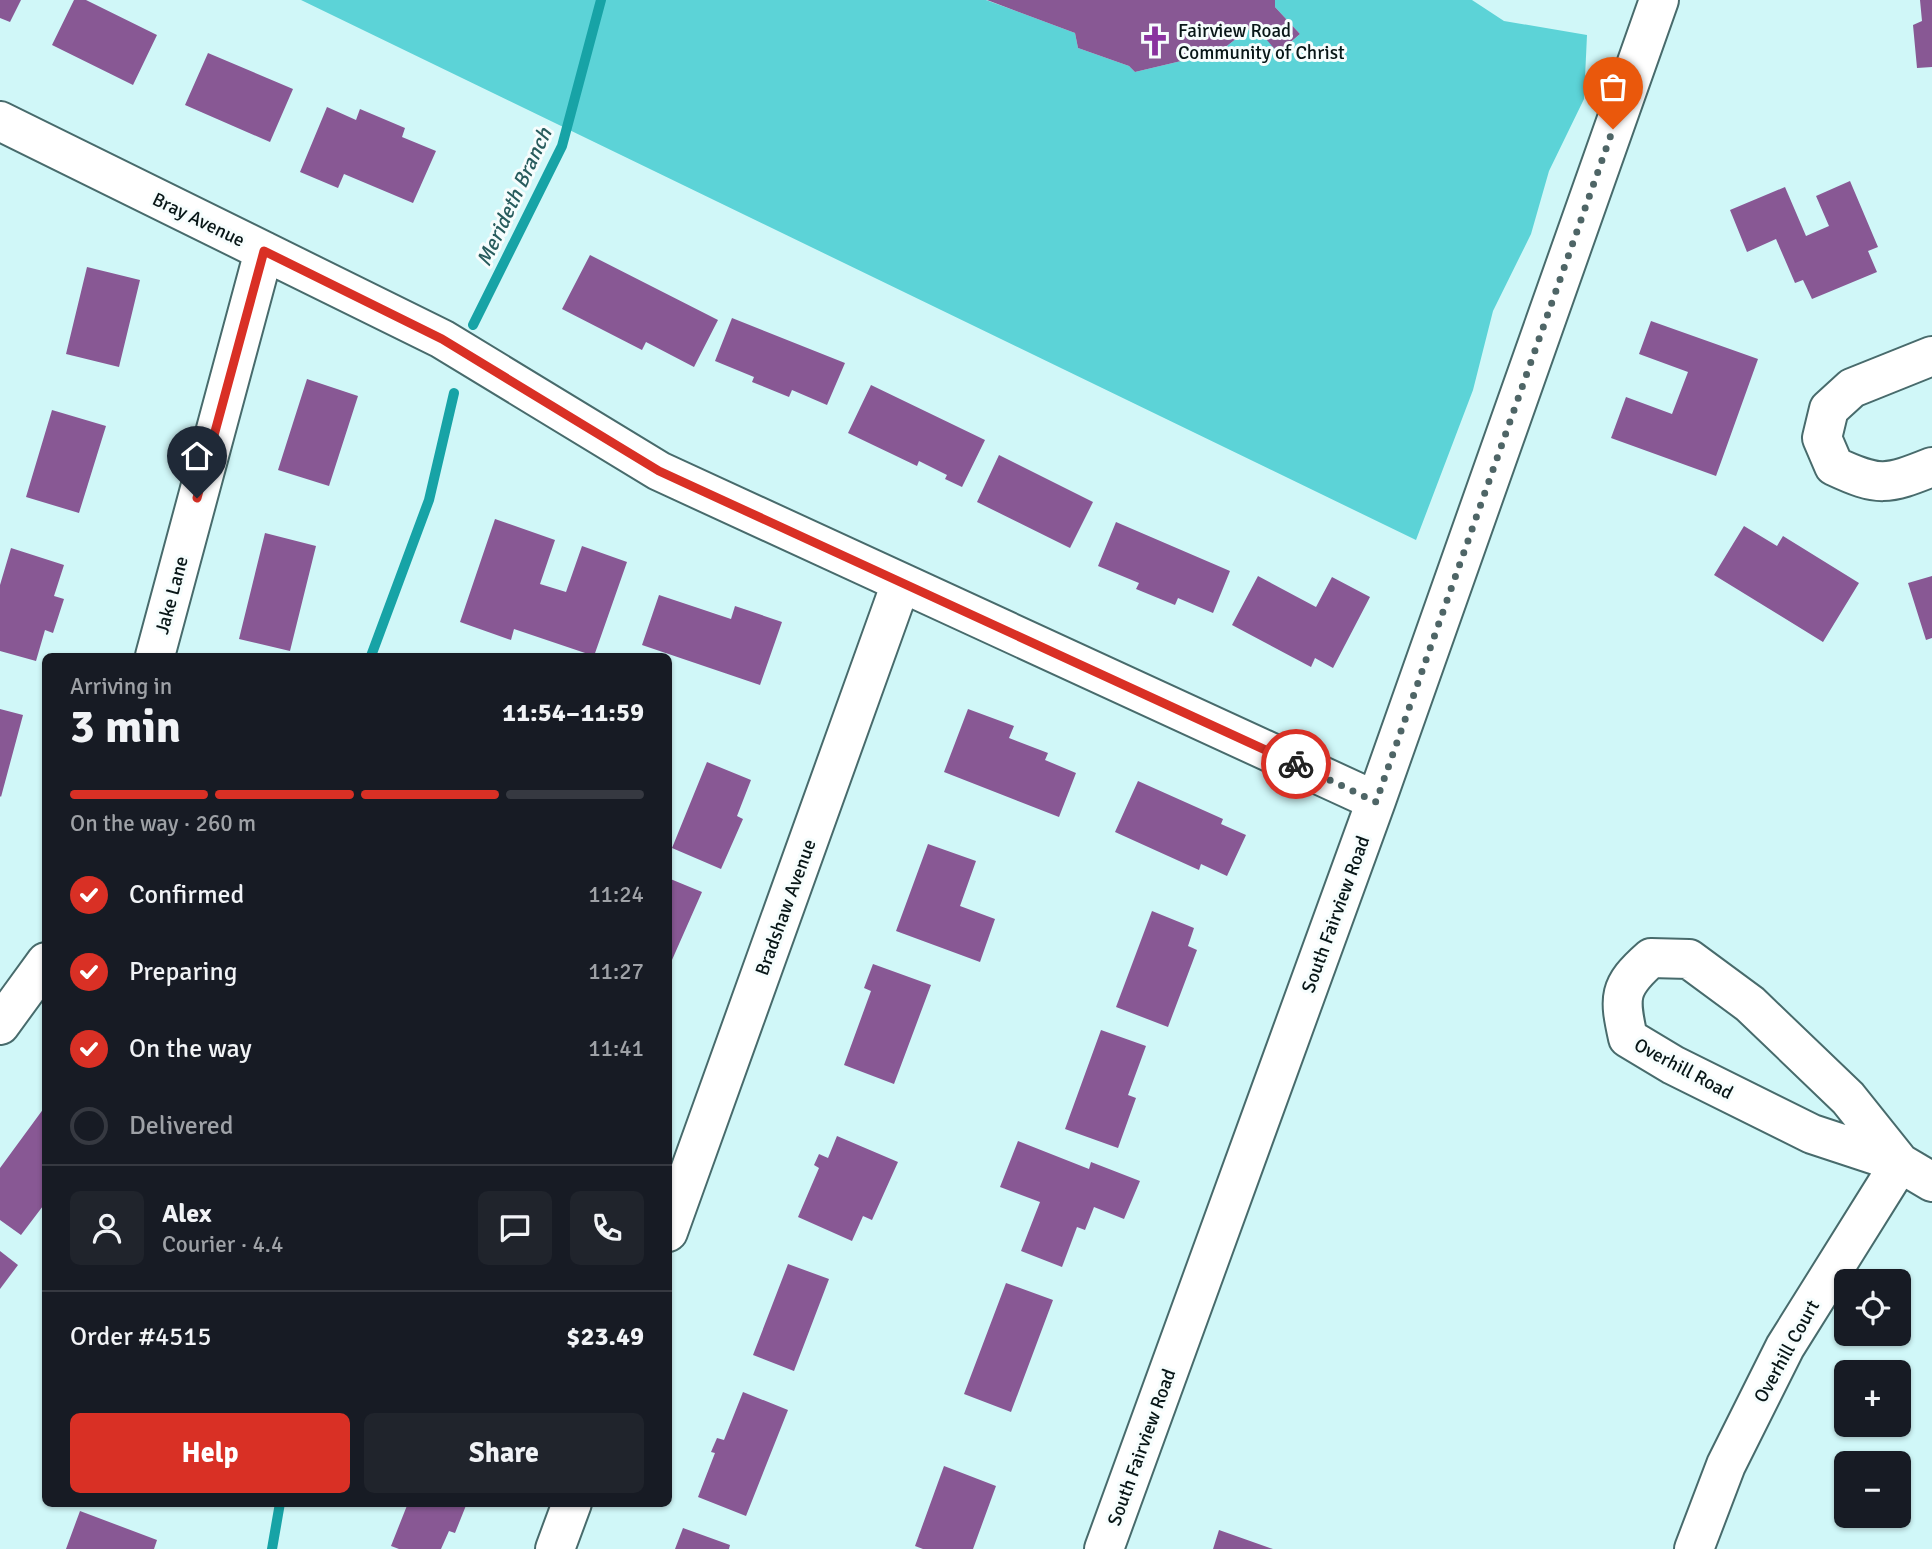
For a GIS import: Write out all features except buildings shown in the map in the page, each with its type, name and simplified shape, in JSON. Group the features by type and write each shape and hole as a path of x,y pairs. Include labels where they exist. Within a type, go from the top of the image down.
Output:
{"street":[{"name":"South Fairview Road","path":"1104,1549 1376,802 1659,0"},
{"name":"Bray Avenue","path":"0,121 442,339 659,471 1376,802"},
{"name":"Jake Lane","path":"156,653 264,251"},
{"path":"1932,356 1852,388 1829,409 1822,438 1834,466 1864,480 1893,482 1932,467"},
{"name":"Bradshaw Avenue","path":"672,1221 901,583"},
{"name":"Overhill Road","path":"1651,958 1689,959 1750,1004 1848,1098 1916,1173 1812,1134 1673,1065 1628,1038 1620,1005 1629,977 1651,958"},
{"path":"0,1025 42,967"},
{"name":"Overhill Court","path":"1693,1549 1726,1465 1785,1347 1916,1173"},
{"path":"555,1549 571,1507"}],"shaded area":[{"path":"301,0 986,0 1075,33 1078,48 1129,66 1135,72 1219,52 1254,25 1279,53 1300,34 1275,7 1275,0 1472,0 1504,21 1587,35 1584,99 1549,171 1531,234 1493,311 1473,390 1416,540"}],"waterway":[{"name":"Merideth Branch","path":"473,325 562,146 601,0"},
{"name":"Merideth Branch","path":"372,653 429,500 454,393"},
{"name":"Merideth Branch","path":"272,1549 279,1507"}],"way so far":[{"path":"1296,764 1376,802 1613,129"}],"place":[{"name":"Fairview Road Community of Christ","path":"1155,41"}],"route":[{"path":"197,498 264,251 442,339 659,471 1296,764"}]}
